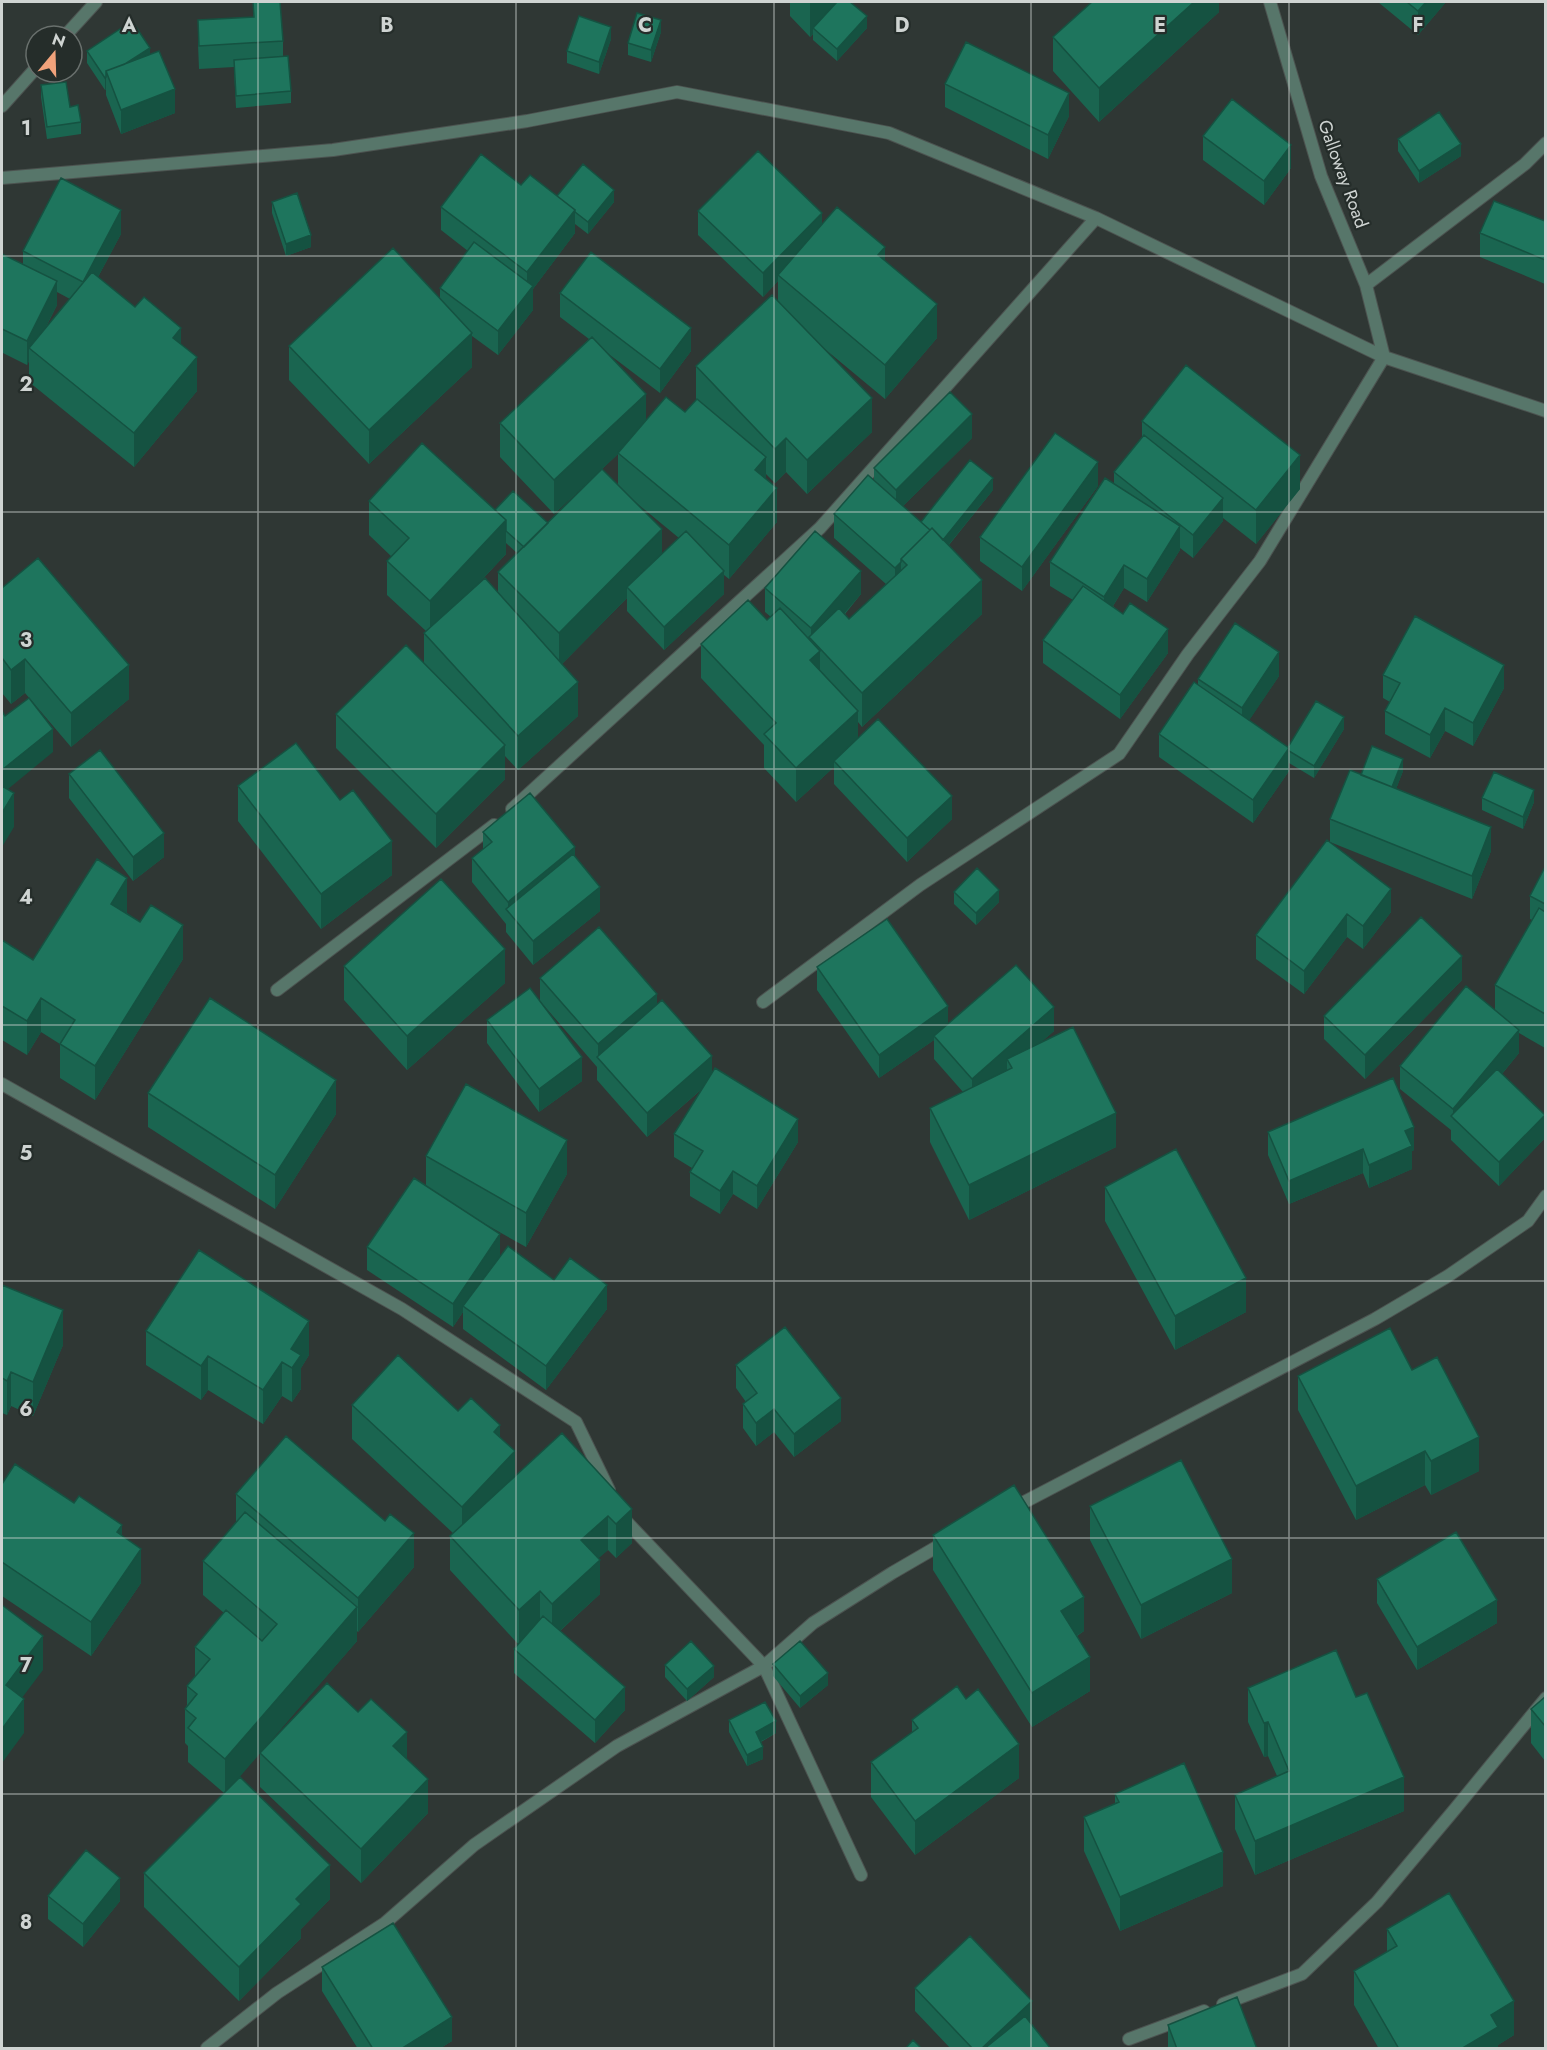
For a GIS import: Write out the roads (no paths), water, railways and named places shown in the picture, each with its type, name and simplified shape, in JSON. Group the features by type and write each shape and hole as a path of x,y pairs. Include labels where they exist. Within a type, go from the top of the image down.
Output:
{"street":[{"path":"76,24 96,2"},
{"name":"Galloway Road","path":"1270,2 1321,176 1366,285 1384,357"},
{"path":"2,106 24,81"},
{"path":"2,178 333,150 527,121 677,93 889,134 1096,218 1384,357 1545,411"},
{"path":"1366,285 1525,164 1545,143"},
{"path":"277,990 493,826 820,528 1096,218"},
{"path":"763,1002 920,885 1119,754 1188,654 1260,561 1384,357"},
{"path":"2,1084 402,1309 576,1422 624,1521 764,1666 861,1875"},
{"path":"1004,1512 1365,1324 1448,1276 1528,1221 1545,1196"},
{"path":"207,2049 277,1994 385,1923 474,1845 617,1746 764,1666 813,1623 892,1573 956,1537"},
{"path":"1129,2039 1302,1974 1377,1902 1545,1698"}]}
